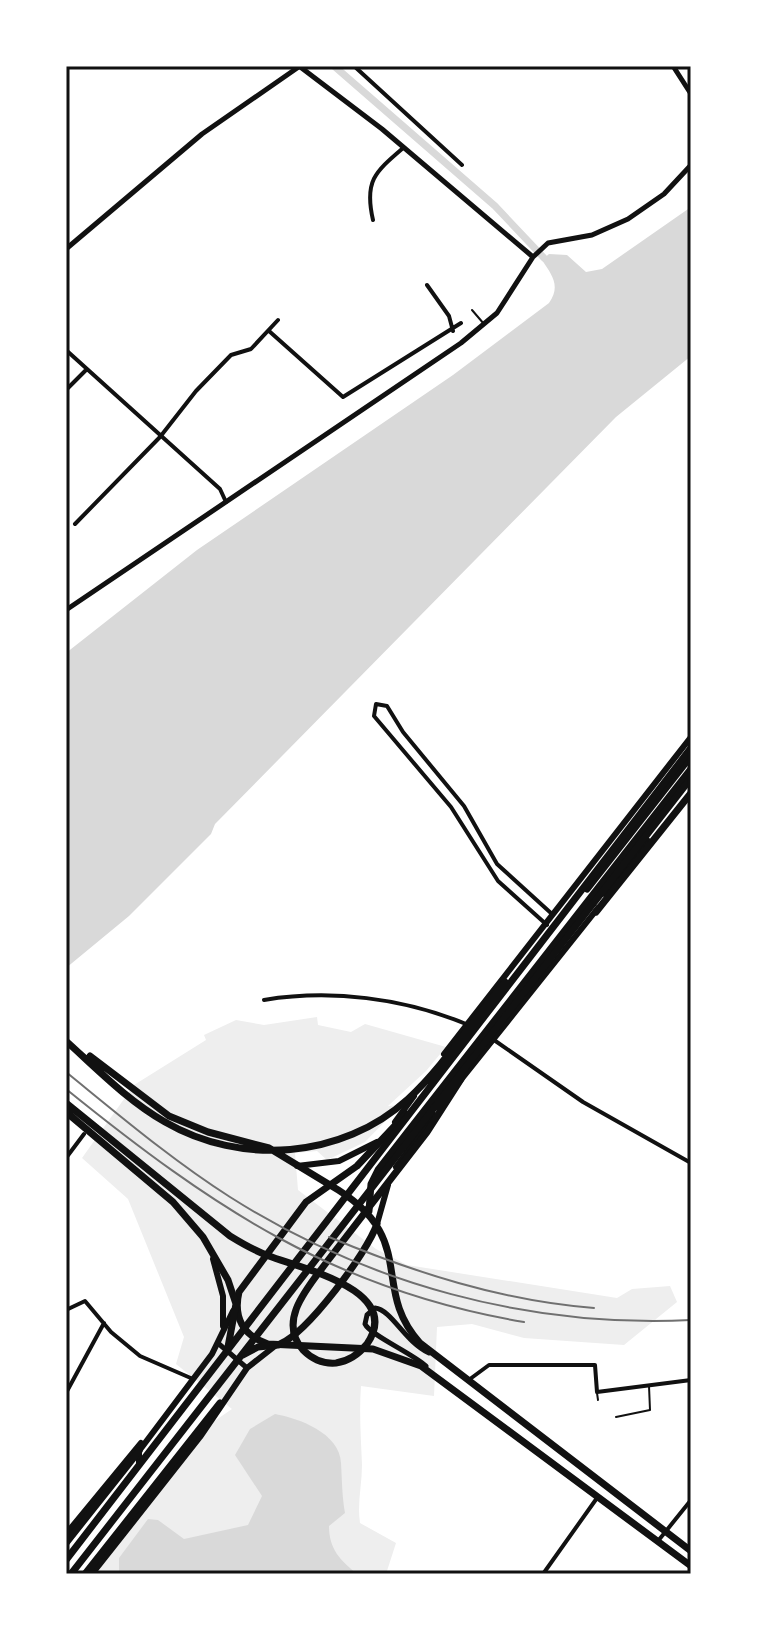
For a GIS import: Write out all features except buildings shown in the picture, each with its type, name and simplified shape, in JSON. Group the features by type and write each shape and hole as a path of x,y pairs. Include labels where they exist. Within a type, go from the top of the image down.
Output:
{"main road":[{"path":"66,1559 691,737"},
{"path":"66,1039 144,1108 190,1135 247,1150 282,1150 324,1144 362,1130 406,1100 691,748"},
{"path":"227,1337 229,1318 245,1281 300,1210 361,1162 427,1090 691,756"},
{"path":"72,1574 691,769"},
{"path":"678,786 691,779"},
{"path":"596,912 691,779"},
{"path":"369,1213 374,1177 449,1076 475,1048 691,779"},
{"path":"85,1574 247,1368 304,1325 364,1249 377,1224 395,1169 471,1067 691,793"},
{"path":"596,912 598,888"},
{"path":"297,1166 339,1161 382,1139 466,1024 548,928"},
{"path":"66,1039 163,1111 201,1130 269,1148 369,1213 389,1252 401,1313 414,1335 433,1355 691,1551"},
{"path":"66,1103 230,1236 259,1252 269,1256 294,1265 316,1273 327,1277 341,1282 363,1297 372,1314 370,1339 355,1356 335,1363 315,1359 299,1345 293,1328 299,1303 313,1280 320,1272 427,1132 475,1048 494,1040"},
{"path":"449,1076 471,1067"},
{"path":"66,1112 173,1202 194,1224 228,1280 237,1315 246,1330 264,1343 278,1345"},
{"path":"210,1248 229,1318"},
{"path":"66,1559 227,1350 223,1296"},
{"path":"66,1543 227,1337 236,1304"},
{"path":"72,1574 238,1360 252,1349 278,1345 334,1344 373,1349 406,1359 432,1372 691,1566"},
{"path":"92,1574 200,1437 220,1403"},
{"path":"66,1534 124,1460 150,1436"},
{"path":"139,1451 139,1463"}],"street":[{"path":"66,249 202,134 299,66 404,147 535,255"},
{"path":"354,66 462,165"},
{"path":"673,66 691,94"},
{"path":"373,220 369,188 381,166 404,147"},
{"path":"66,610 442,357 484,324 503,304 545,245 557,239 592,235 628,219 664,194 691,165"},
{"path":"427,285 449,316 453,331"},
{"path":"75,524 160,437 196,391 231,355 251,349 278,320"},
{"path":"269,331 343,397 453,331 461,323"},
{"path":"66,350 220,489 226,504"},
{"path":"66,390 87,369"},
{"path":"548,928 498,881 451,807 374,716 376,704 387,706 403,732 464,806 497,864 554,916"},
{"path":"264,1000 301,994 334,995 421,1010 466,1024"},
{"path":"494,1040 583,1102 691,1163"},
{"path":"66,1158 84,1134"},
{"path":"361,1162 364,1171 374,1177"},
{"path":"66,1310 85,1301 140,1356 193,1379"},
{"path":"432,1372 407,1350 369,1331 365,1324 369,1312 375,1308 385,1310 407,1339 433,1355"},
{"path":"66,1393 104,1323"},
{"path":"219,1344 247,1368"},
{"path":"469,1381 489,1365 595,1365 597,1392 691,1380"},
{"path":"543,1574 598,1496"},
{"path":"658,1541 691,1500"}],"lane":[{"path":"472,310 484,324"},
{"path":"616,1417 650,1410 649,1385"},
{"path":"597,1392 598,1400"}],"shaded area":[{"path":"691,207 691,356 616,417 215,824 211,834 129,916 66,968 66,653 197,550 453,375 549,303 555,286 542,260 549,254 567,255 586,272 602,269"},
{"path":"317,1017 318,1025 351,1032 365,1024 446,1047 426,1071 388,1106 401,1105 365,1142 327,1160 317,1151 295,1153 298,1190 376,1249 407,1265 617,1298 632,1289 670,1286 677,1302 624,1345 524,1338 472,1324 437,1327 434,1396 361,1386 360,1523 396,1543 386,1574 96,1574 213,1422 232,1409 176,1364 184,1337 128,1199 82,1158 134,1085 206,1040 204,1035 236,1020 264,1025"},
{"path":"275,1414 306,1423 326,1435 339,1452 345,1513 329,1526 331,1541 345,1564 357,1574 119,1574 119,1558 148,1519 158,1520 184,1539 248,1525 262,1496 235,1455 250,1429"}],"waterway":[{"path":"334,66 495,206 544,258"}],"railway":[{"path":"66,1072 208,1183 282,1228 337,1254 393,1276 510,1308 630,1321 691,1320"},
{"path":"66,1089 172,1171 278,1238 393,1289 456,1308 524,1322"},
{"path":"329,1237 458,1283 526,1299 594,1308"}]}
